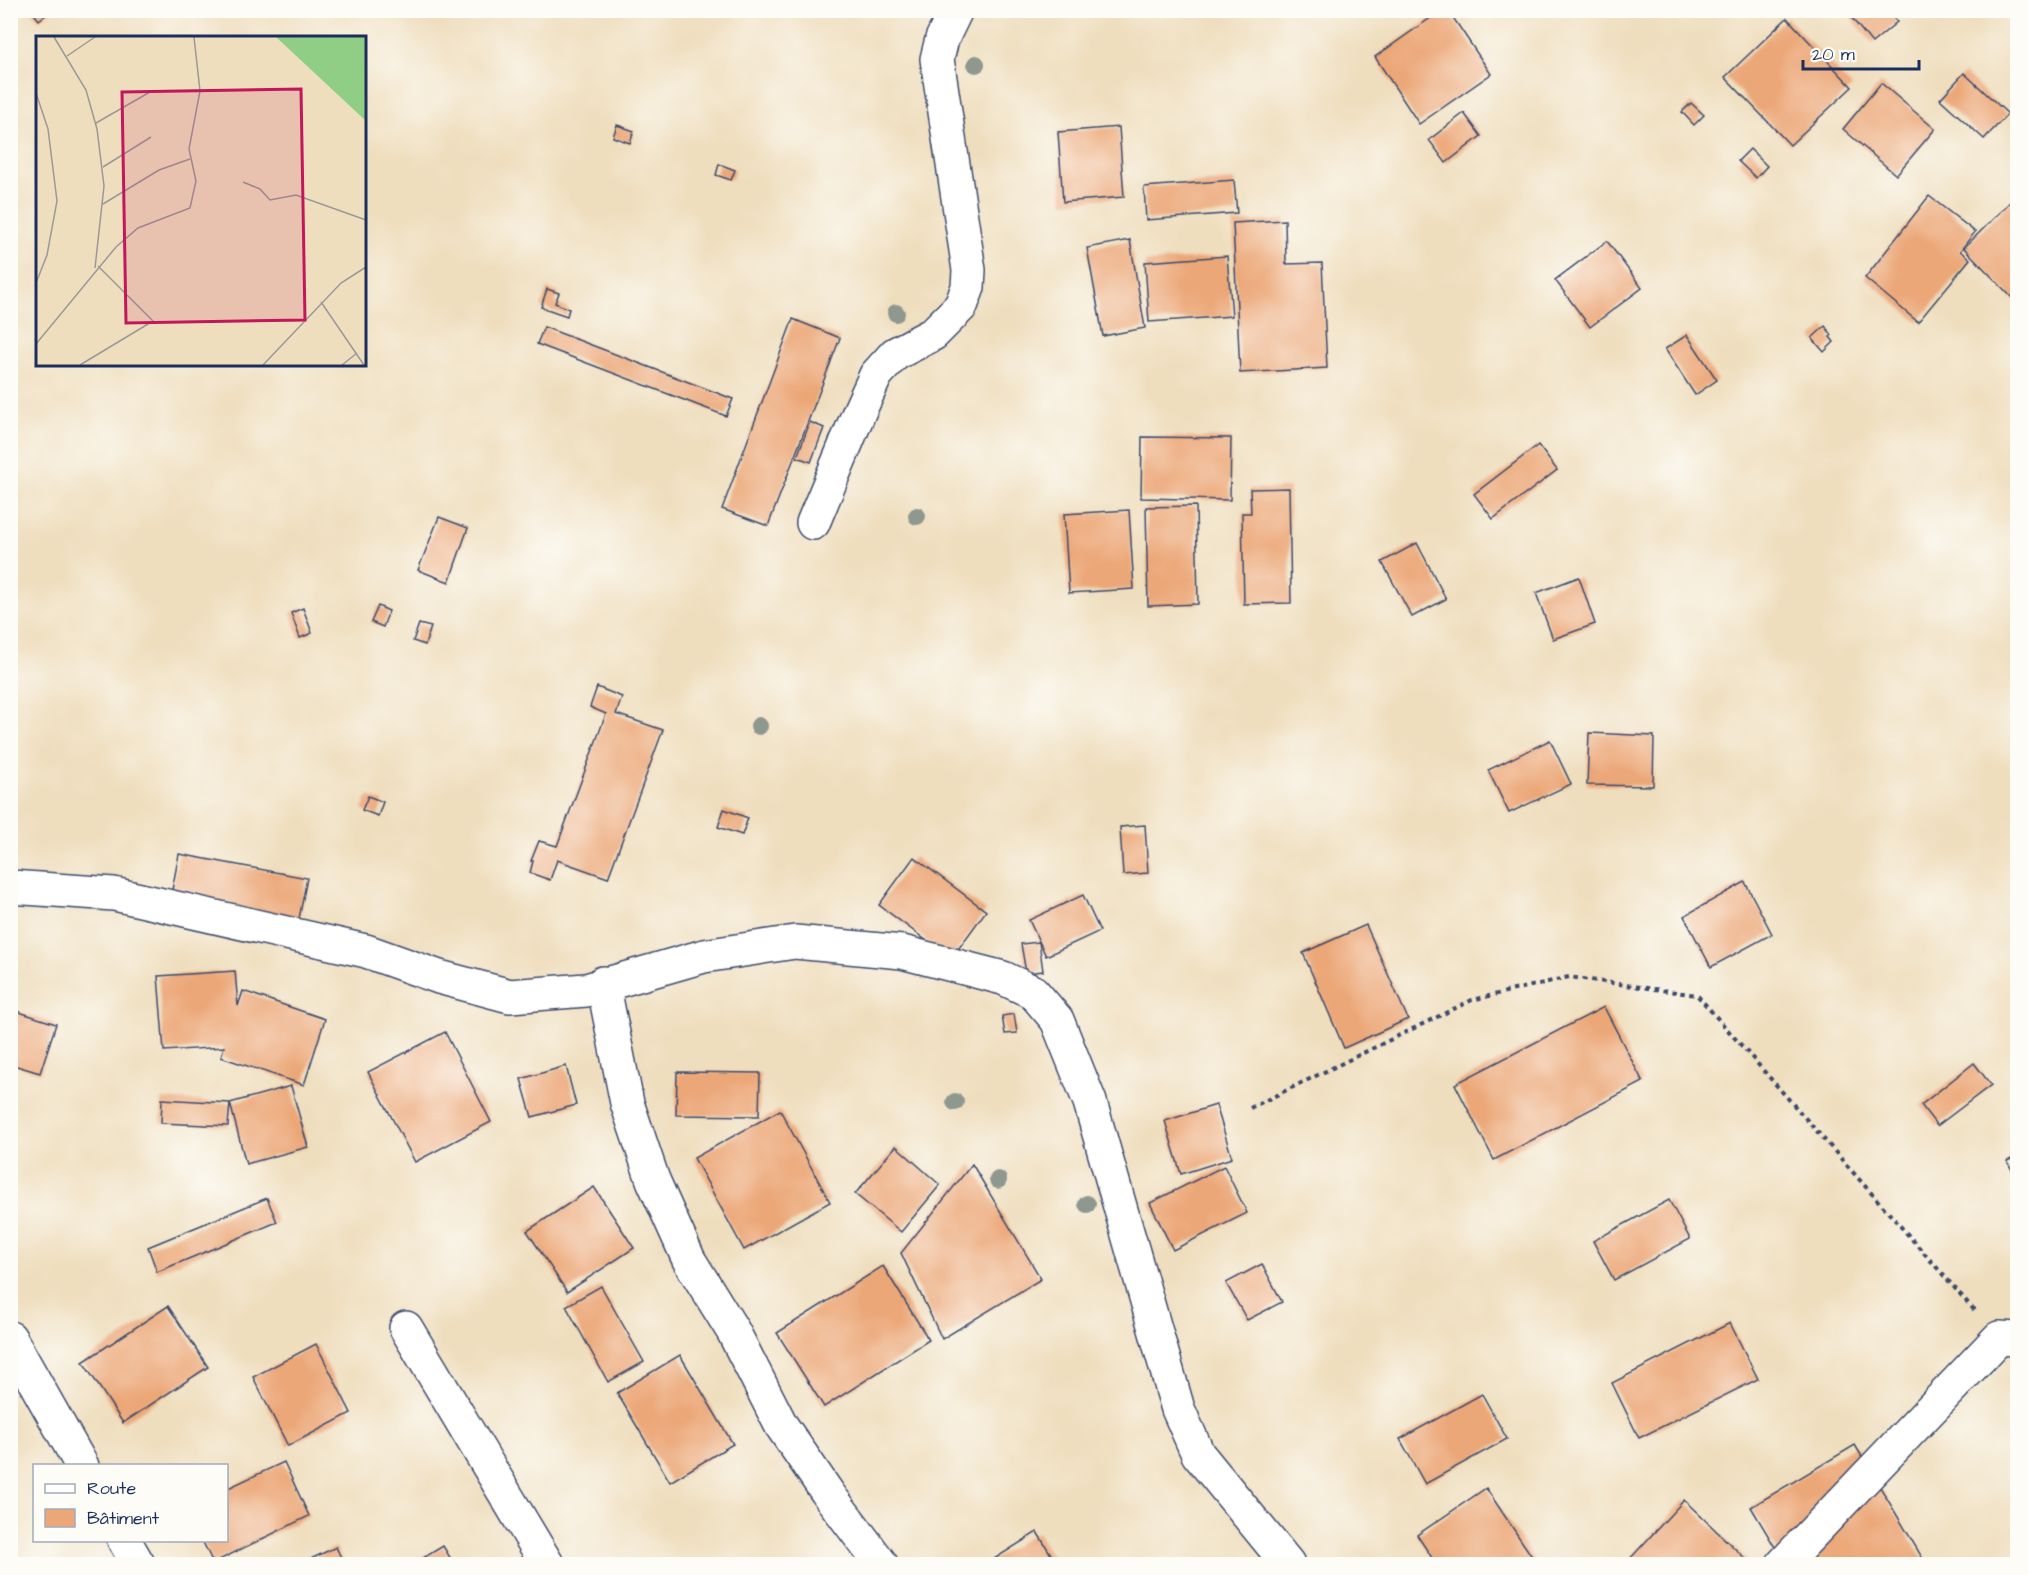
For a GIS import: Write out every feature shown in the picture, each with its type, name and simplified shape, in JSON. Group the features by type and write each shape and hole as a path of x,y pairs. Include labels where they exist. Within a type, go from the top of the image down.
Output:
{"street":[{"path":"813,523 876,375 895,354 933,334 961,306 968,287 969,270 937,59 942,39 956,10"},
{"path":"10,886 114,894 366,951 439,977 510,996 586,990 704,956 795,942 902,952 1003,978 1034,992 1057,1020 1090,1102 1178,1409 1198,1454 1288,1564"},
{"path":"603,984 627,1103 653,1180 689,1260 733,1331 781,1425 829,1495 881,1564"},
{"path":"406,1328 547,1564"},
{"path":"10,1338 81,1464"},
{"path":"1783,1564 2008,1339"},
{"path":"125,1542 138,1564"}],"path":[{"path":"1251,1108 1472,1000 1569,977 1697,995 2008,1339"}],"building":[{"path":"31,10 52,10 39,20"},
{"path":"1442,10 1448,10 1491,74 1419,124 1375,57"},
{"path":"1845,10 1887,10 1897,22 1872,43"},
{"path":"1787,18 1852,87 1790,145 1725,77"},
{"path":"1964,73 2008,114 1984,139 1940,99"},
{"path":"1881,83 1935,129 1896,175 1843,129"},
{"path":"1691,103 1704,115 1694,125 1682,112"},
{"path":"1464,113 1481,136 1446,163 1429,140"},
{"path":"617,125 634,131 630,143 613,137"},
{"path":"1119,127 1124,197 1063,202 1058,132"},
{"path":"1750,149 1767,166 1756,178 1738,161"},
{"path":"719,164 735,170 731,180 716,175"},
{"path":"1234,180 1237,213 1146,220 1144,187"},
{"path":"2018,194 2018,304 1964,248"},
{"path":"1929,196 1975,232 1960,251 1970,259 1918,322 1865,278"},
{"path":"1285,220 1286,264 1322,263 1327,368 1240,373 1233,223"},
{"path":"1130,240 1145,328 1103,336 1087,248"},
{"path":"1607,241 1642,288 1590,327 1555,280"},
{"path":"1227,256 1232,316 1149,322 1145,262"},
{"path":"547,289 559,293 555,303 569,309 567,316 541,307"},
{"path":"793,319 840,338 768,526 722,509"},
{"path":"1825,326 1834,342 1824,352 1812,338"},
{"path":"544,327 733,399 726,416 537,344"},
{"path":"1687,335 1717,380 1695,395 1665,349"},
{"path":"810,422 824,428 811,462 797,457"},
{"path":"1142,437 1231,438 1230,500 1141,498"},
{"path":"1538,445 1557,470 1493,519 1474,494"},
{"path":"1289,488 1291,603 1244,604 1242,513 1251,513 1250,489"},
{"path":"1196,506 1198,604 1148,606 1146,507"},
{"path":"1129,510 1134,589 1069,593 1064,514"},
{"path":"439,517 468,528 449,582 418,570"},
{"path":"1417,543 1446,599 1412,617 1382,562"},
{"path":"1579,577 1595,624 1553,639 1536,593"},
{"path":"378,606 389,611 383,627 371,622"},
{"path":"303,608 312,633 300,638 291,613"},
{"path":"419,624 431,627 425,645 413,641"},
{"path":"597,687 622,697 616,714 663,730 608,878 557,860 550,880 530,873 533,861 531,861 539,841 557,846 606,714 590,707"},
{"path":"1589,733 1654,736 1653,786 1587,785"},
{"path":"1550,740 1571,784 1509,813 1488,770"},
{"path":"368,796 383,802 378,816 362,810"},
{"path":"724,809 748,818 742,835 718,827"},
{"path":"1145,825 1148,873 1123,875 1120,827"},
{"path":"179,854 307,878 299,919 171,895"},
{"path":"914,857 986,911 951,959 879,905"},
{"path":"1745,882 1772,934 1711,967 1684,916"},
{"path":"1083,895 1100,931 1046,956 1029,920"},
{"path":"1366,925 1408,1019 1344,1048 1303,953"},
{"path":"1039,942 1043,971 1026,973 1021,944"},
{"path":"235,971 238,1006 243,991 325,1019 304,1085 221,1057 224,1047 164,1051 158,976"},
{"path":"1604,1007 1643,1082 1494,1160 1455,1084"},
{"path":"10,1009 56,1024 40,1073 10,1064"},
{"path":"1014,1014 1017,1033 1005,1034 1002,1016"},
{"path":"445,1032 491,1122 415,1162 368,1072"},
{"path":"1974,1063 1991,1085 1937,1126 1921,1105"},
{"path":"566,1066 576,1105 532,1117 521,1079"},
{"path":"677,1072 760,1073 759,1116 676,1115"},
{"path":"291,1086 308,1147 246,1164 230,1103"},
{"path":"162,1099 230,1103 228,1126 161,1123"},
{"path":"1216,1105 1232,1158 1181,1174 1165,1121"},
{"path":"780,1110 830,1202 744,1250 694,1158"},
{"path":"896,1146 940,1185 901,1232 855,1194"},
{"path":"2018,1156 2018,1181 2007,1161"},
{"path":"972,1164 1041,1279 942,1339 901,1253"},
{"path":"1224,1166 1247,1213 1173,1250 1150,1203"},
{"path":"594,1187 634,1248 567,1292 527,1231"},
{"path":"267,1198 277,1222 157,1272 148,1247"},
{"path":"1669,1200 1690,1239 1614,1280 1593,1241"},
{"path":"1262,1264 1282,1302 1247,1320 1226,1283"},
{"path":"883,1266 929,1340 824,1407 777,1333"},
{"path":"601,1286 644,1362 608,1382 566,1306"},
{"path":"168,1306 208,1367 123,1423 83,1362"},
{"path":"1730,1323 1758,1379 1639,1438 1612,1383"},
{"path":"316,1344 351,1413 288,1446 253,1377"},
{"path":"680,1355 733,1444 670,1482 617,1393"},
{"path":"1482,1394 1507,1439 1425,1484 1400,1439"},
{"path":"1855,1445 1926,1564 1785,1564 1751,1507"},
{"path":"284,1462 309,1516 213,1563 203,1542 228,1542 228,1488"},
{"path":"1486,1488 1537,1564 1436,1564 1417,1535"},
{"path":"1684,1500 1751,1564 1630,1564 1627,1562"},
{"path":"1037,1532 1057,1564 986,1564"},
{"path":"443,1546 454,1564 413,1564"},
{"path":"336,1547 344,1564 300,1564"}]}
